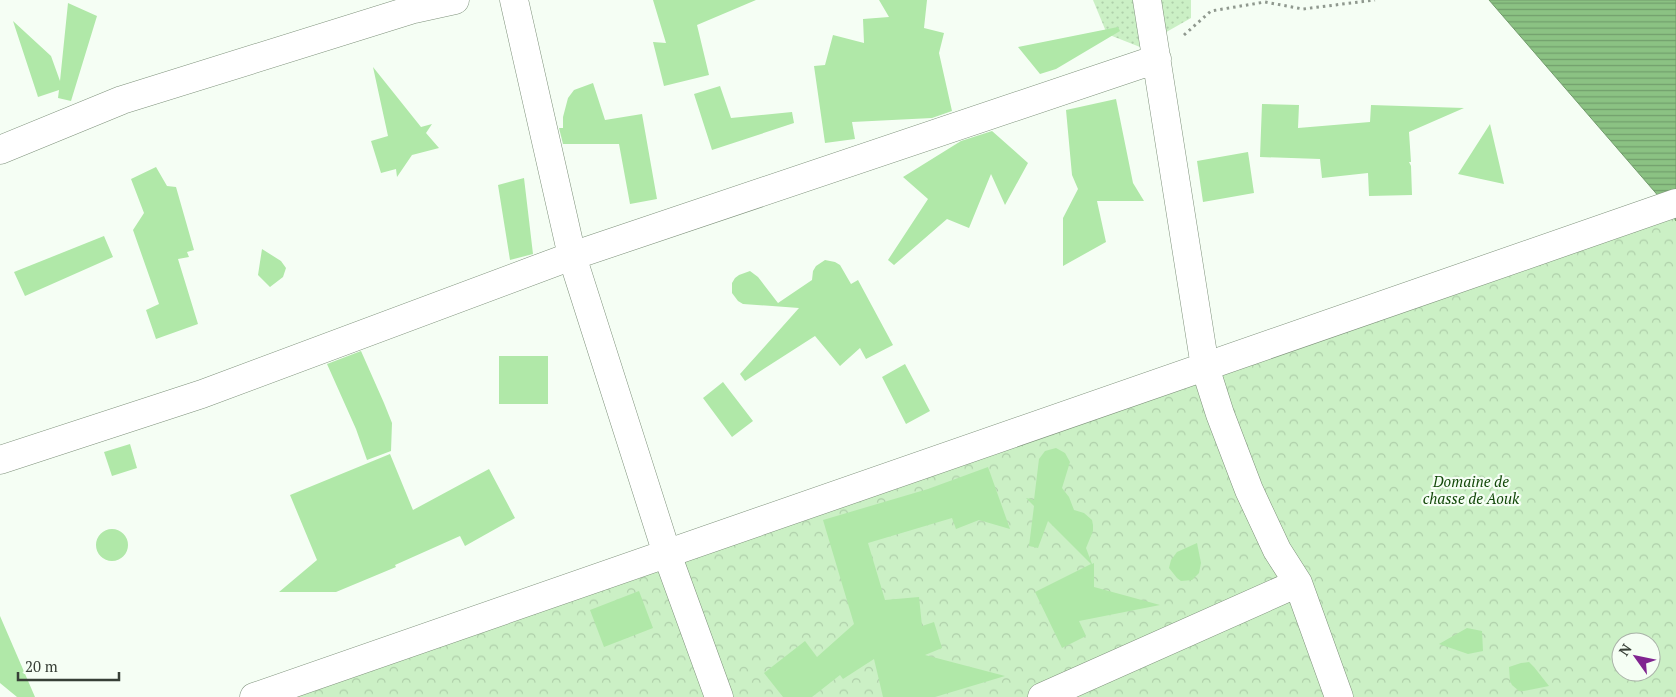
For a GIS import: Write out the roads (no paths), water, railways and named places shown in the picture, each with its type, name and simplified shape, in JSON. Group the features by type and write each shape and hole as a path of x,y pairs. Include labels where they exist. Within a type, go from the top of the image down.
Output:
{"street":[{"path":"0,150 122,100 404,12 455,0"},
{"path":"514,0 572,256 667,554 719,697"},
{"path":"1147,0 1204,367 1249,490 1277,550 1298,583 1339,697"},
{"path":"0,460 202,394 572,256 1157,59"},
{"path":"254,697 1671,205"},
{"path":"1042,697 1298,583"}],"park label":[{"name":"Domaine de chasse de Aouk","path":"1471,490"}]}
